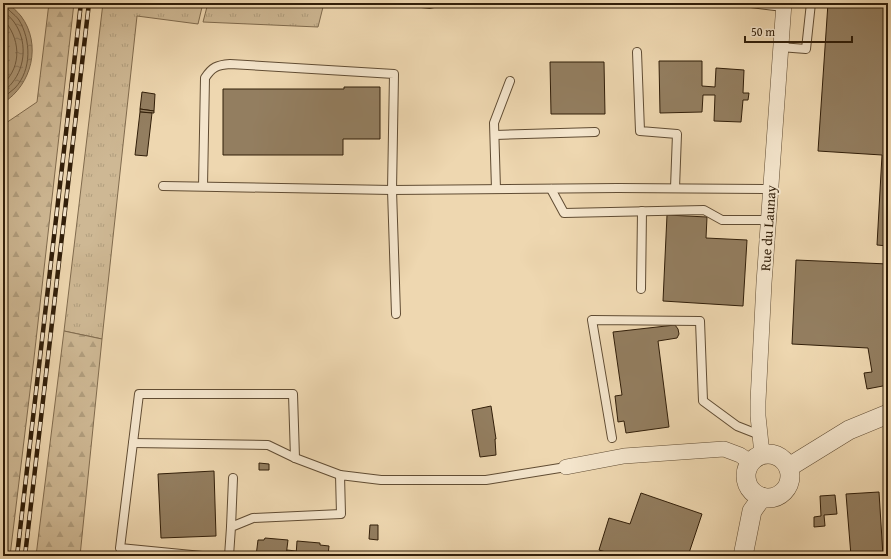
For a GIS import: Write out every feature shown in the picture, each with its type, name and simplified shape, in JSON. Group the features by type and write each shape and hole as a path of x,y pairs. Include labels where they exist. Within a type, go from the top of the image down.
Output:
{"street":[{"name":"Rue du Launay","path":"756,458 760,435 758,416 768,220 784,5"},
{"path":"789,467 849,430 888,414"},
{"path":"566,467 624,456 724,449 756,458"},
{"path":"769,453 781,457 786,461 789,467 791,474 787,488 776,497 762,497 750,489 747,483 747,468 756,458 769,453"},
{"path":"743,556 752,511 762,497"}],"lane":[{"path":"422,3 434,3"},
{"path":"751,3 784,5"},
{"path":"780,47 806,49 811,3"},
{"path":"637,52 640,131 677,134 675,188"},
{"path":"203,186 205,78 210,70 219,64 394,74 392,190 396,314"},
{"path":"496,189 494,123 510,82"},
{"path":"495,135 595,132"},
{"path":"163,186 392,190 675,188 770,189"},
{"path":"551,189 564,213 704,210 722,220 768,220"},
{"path":"641,289 642,211"},
{"path":"612,438 592,320 700,321 702,401 737,426 760,435"},
{"path":"202,556 120,548 139,394 293,394 295,458"},
{"path":"133,443 268,445 295,458 340,475 381,480 486,480 566,467"},
{"path":"231,527 253,518 341,514 340,475"},
{"path":"229,556 233,478"}],"green space":[{"path":"49,3 74,3 10,556 3,556 3,125 37,102"},
{"path":"103,3 203,3 198,24 137,16 102,339 64,331"},
{"path":"208,3 324,3 318,27 203,22"},
{"path":"64,331 102,339 80,556 36,556"}],"water":[{"path":"3,3 8,3 21,16 31,39 32,51 31,63 21,86 3,103"}],"building":[{"path":"828,3 888,3 888,246 877,245 882,155 818,151"},
{"path":"659,61 702,61 702,86 715,87 716,68 744,70 743,93 749,93 748,100 743,100 741,122 714,121 715,95 703,95 702,112 660,113"},
{"path":"550,62 604,62 605,114 551,114"},
{"path":"344,87 380,87 380,139 343,139 343,155 223,155 223,89 344,89"},
{"path":"142,92 155,94 154,111 140,109"},
{"path":"140,109 154,111 154,113 140,112"},
{"path":"140,112 152,113 147,156 135,155"},
{"path":"667,215 707,217 706,238 747,240 743,306 663,301"},
{"path":"796,260 888,264 888,385 867,389 864,373 872,372 868,348 792,344"},
{"path":"675,325 679,334 677,338 658,341 669,427 626,433 624,421 618,422 615,396 622,395 613,332"},
{"path":"491,406 496,439 496,455 480,457 472,410"},
{"path":"259,463 269,464 269,470 259,470"},
{"path":"214,471 216,536 161,538 158,474"},
{"path":"879,492 883,556 851,556 846,494"},
{"path":"641,493 702,514 688,556 619,556 599,550 609,518 630,524"},
{"path":"835,495 837,514 824,515 825,526 814,527 814,517 821,516 820,496"},
{"path":"370,525 378,525 378,540 369,539"},
{"path":"265,538 288,540 286,556 256,556 258,540 264,540"},
{"path":"297,541 320,543 320,545 329,546 328,556 296,556"},
{"path":"287,550 296,551 296,556 286,555"}],"railway":[{"path":"17,556 81,3"},
{"path":"25,556 89,3"}]}
